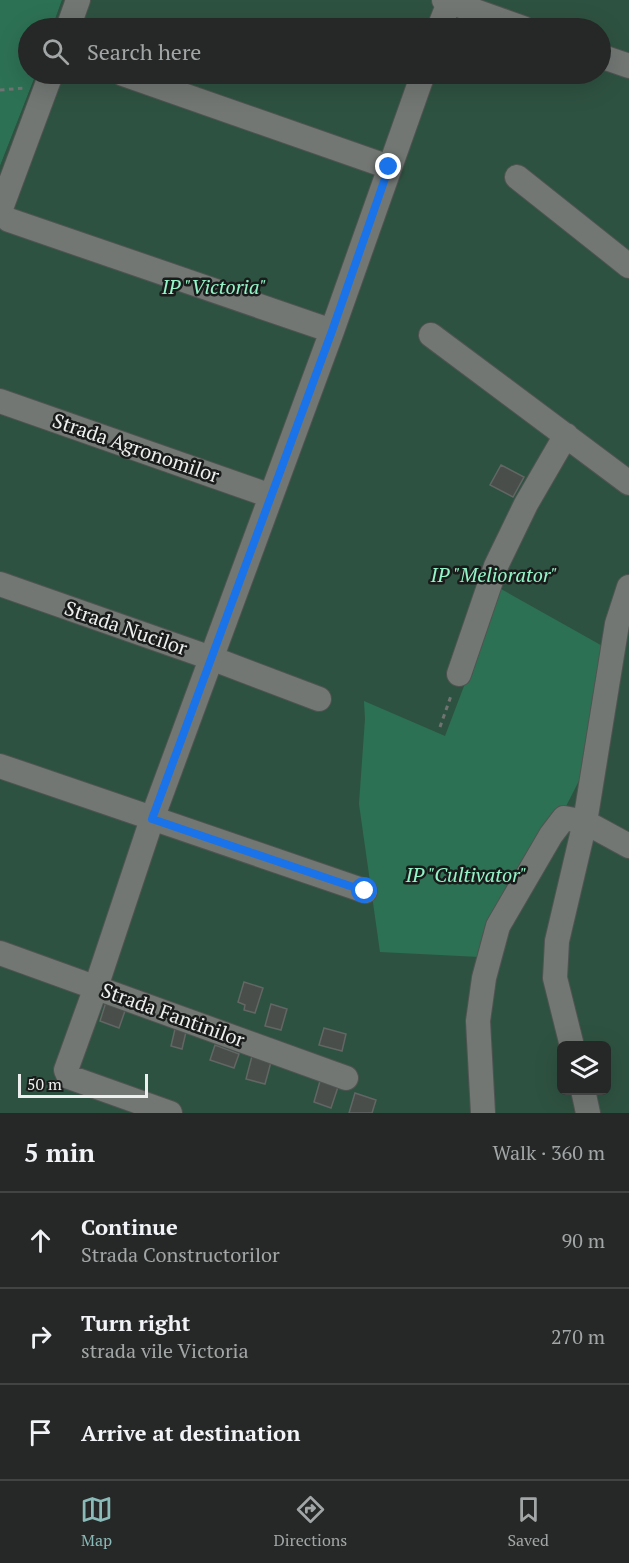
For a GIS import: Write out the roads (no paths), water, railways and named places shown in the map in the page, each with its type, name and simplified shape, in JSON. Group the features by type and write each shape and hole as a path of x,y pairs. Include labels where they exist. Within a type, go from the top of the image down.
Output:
{"street":[{"path":"72,18 78,0"},
{"path":"442,18 448,1 496,18"},
{"path":"611,60 629,66"},
{"path":"48,84 5,215 332,331"},
{"path":"152,84 389,167"},
{"path":"170,1113 69,1077 66,1070 152,819 332,331 419,84"},
{"path":"517,177 629,266"},
{"path":"431,335 629,483"},
{"name":"Strada Agronomilor","path":"0,401 271,496"},
{"path":"459,674 496,566 526,504 566,435"},
{"name":"Strada Nucilor","path":"0,584 211,658 319,699"},
{"path":"571,1041 555,978 557,941 585,822 616,624 628,592"},
{"path":"0,766 365,891"},
{"path":"483,1113 478,1021 484,978 498,926 564,818 585,822 629,846"},
{"name":"Strada Fantinilor","path":"0,953 346,1078"},
{"path":"584,1095 588,1113"}],"park label":[{"name":"IP \"Victoria\"","path":"214,287"},
{"name":"IP \"Meliorator\"","path":"494,575"},
{"name":"IP \"Cultivator\"","path":"466,875"}]}
